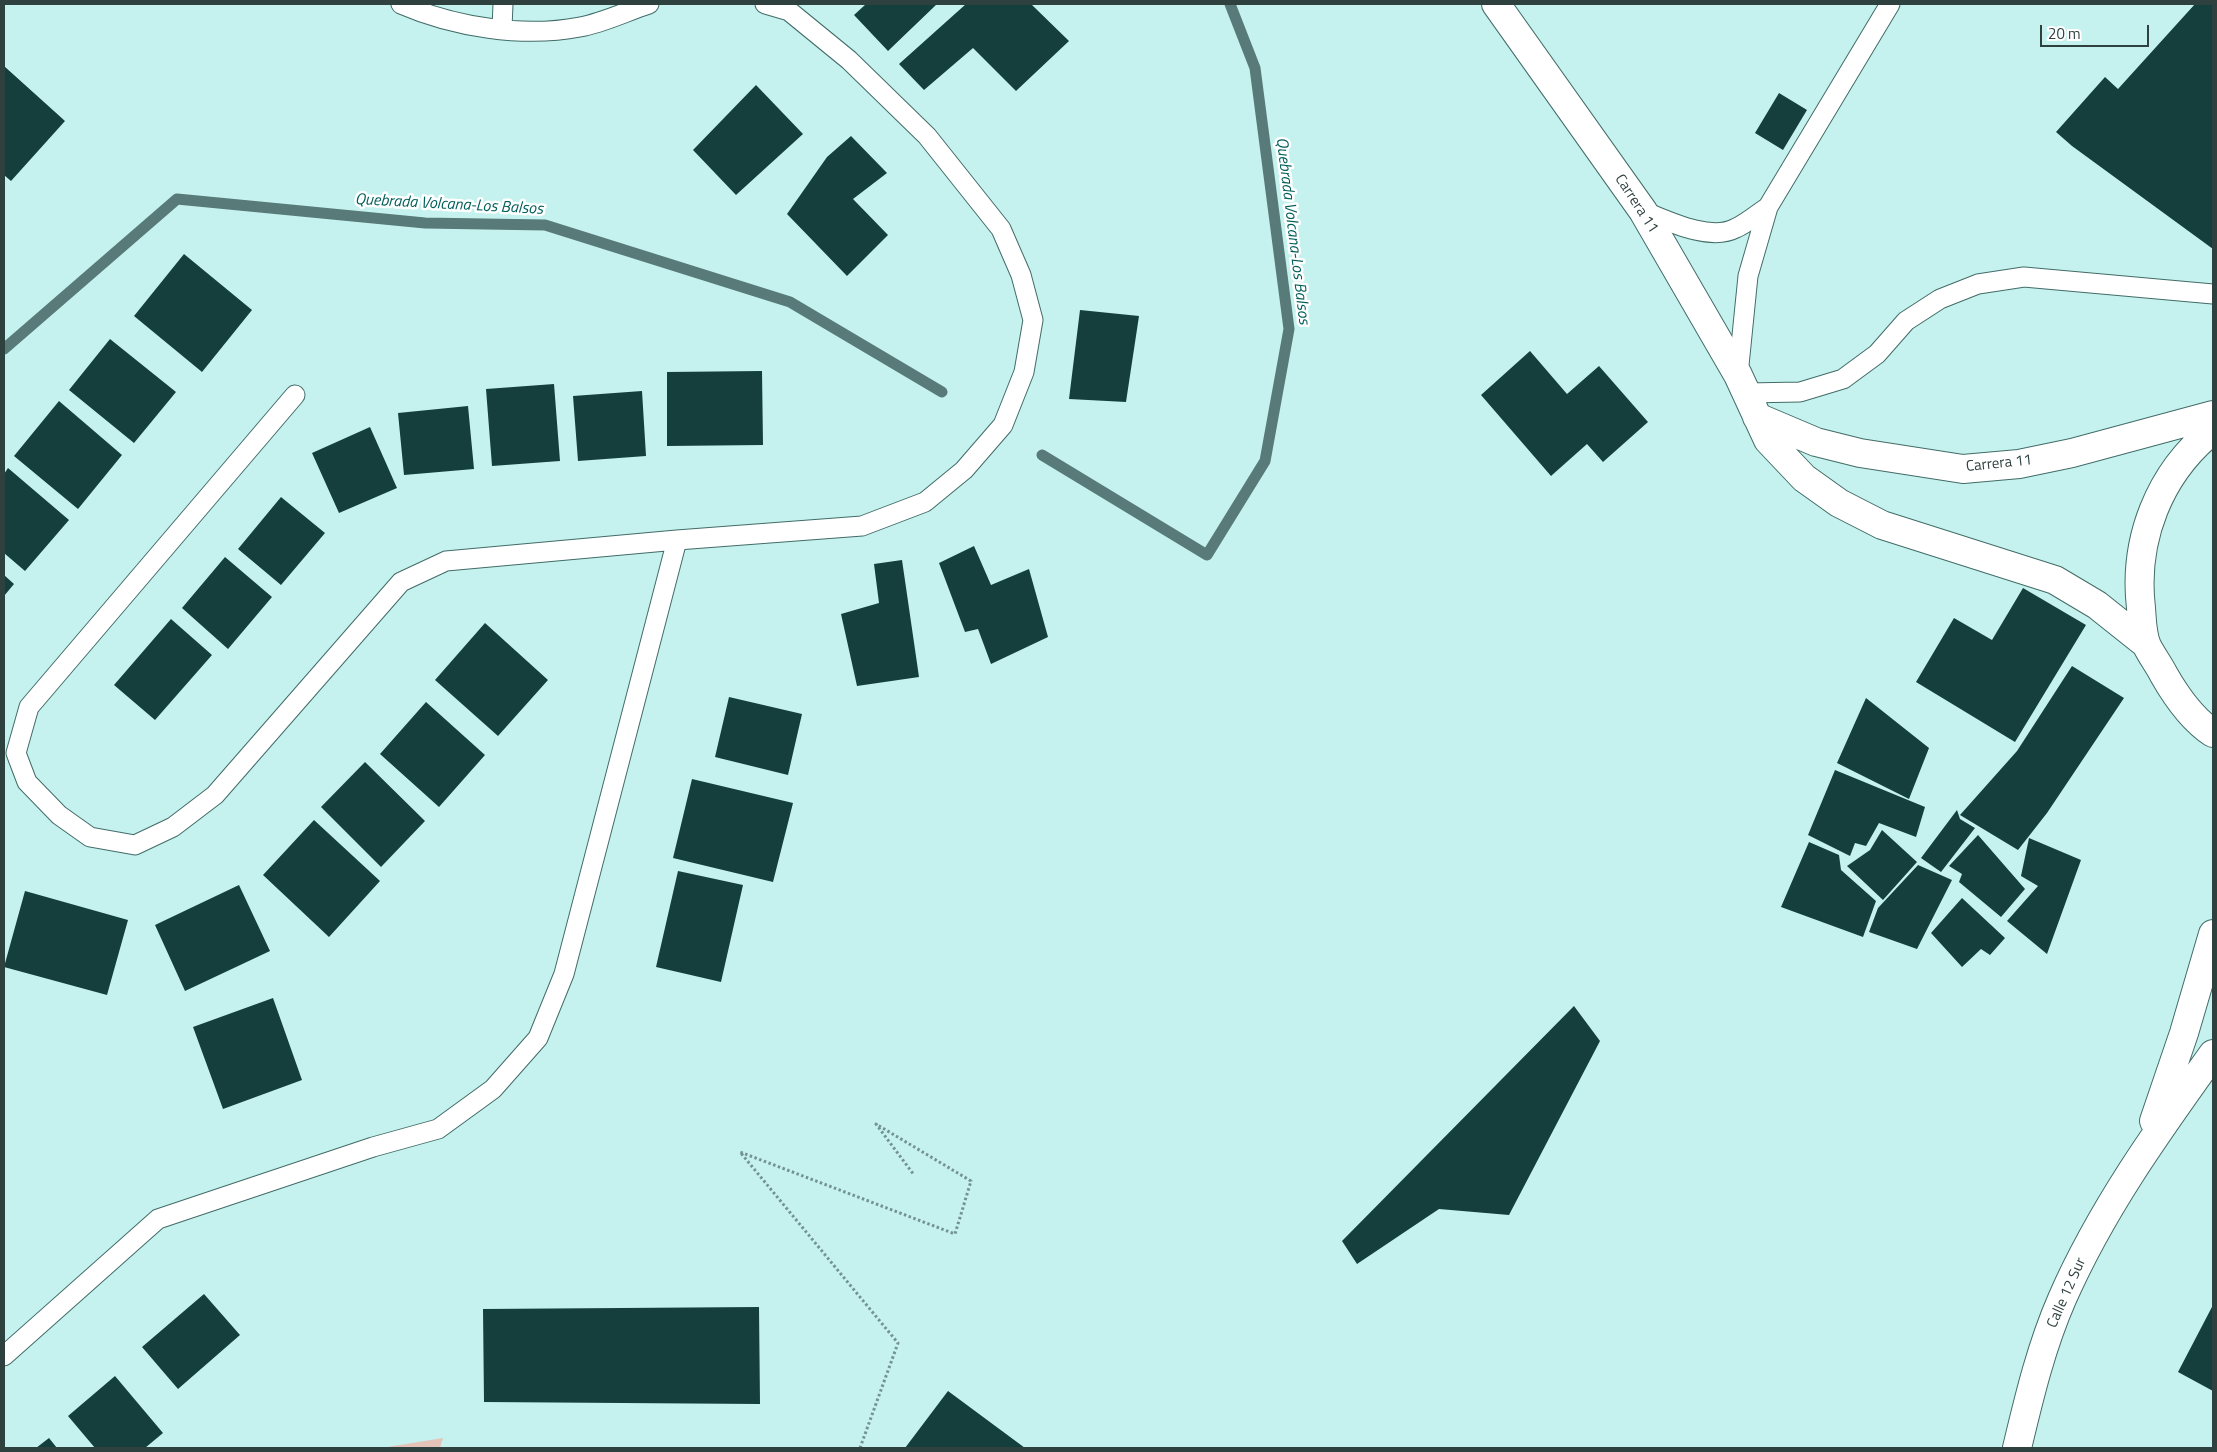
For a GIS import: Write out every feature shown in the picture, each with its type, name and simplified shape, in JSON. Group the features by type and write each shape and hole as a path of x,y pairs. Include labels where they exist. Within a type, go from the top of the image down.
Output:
{"street":[{"name":"Carrera 11","path":"1496,4 1643,211 1743,384 1768,440 1804,478 1839,503 1882,525 2055,580 2097,604 2146,644"},
{"name":"Carrera 11","path":"1757,417 1816,442 1860,453 1963,469 2018,464 2072,453 2213,415"},
{"path":"2212,736 2173,690 2146,644 2140,599 2139,570 2150,517 2162,490 2183,460 2213,430"},
{"name":"Calle 12 Sur","path":"2145,1148 2184,1033 2213,934"},
{"name":"Calle 12 Sur","path":"2017,1448 2038,1364 2062,1300 2095,1232 2145,1148 2213,1054"}],"lane":[{"path":"401,4 454,22 545,32 582,27 649,4"},
{"path":"502,28 503,4"},
{"path":"295,395 29,707 16,753 27,782 59,815 90,837 134,845 173,827 215,795 401,582 446,561 677,540 862,526 925,502 964,470 1004,425 1024,372 1033,320 1021,275 1001,229 927,136 849,60 789,11 765,4"},
{"path":"1890,4 1768,207 1748,276 1743,384 1800,392 1843,380 1876,354 1906,321 1940,299 1978,284 2024,277 2213,294"},
{"path":"1643,211 1684,227 1718,232 1734,229 1768,207"},
{"path":"4,1356 158,1219 373,1147 438,1129 493,1089 538,1038 564,974 677,540"}],"path":[{"path":"860,1448 898,1343 740,1152 955,1234 971,1181 876,1124 914,1175"}],"shaded area":[{"path":"443,1438 440,1448 381,1448"}],"building":[{"path":"866,4 937,4 888,51 854,15"},
{"path":"966,4 1031,4 1069,41 1016,91 973,48 924,90 899,64"},
{"path":"2195,4 2213,4 2213,249 2072,146 2056,132 2105,77 2118,89"},
{"path":"4,66 65,121 11,181 4,175"},
{"path":"756,85 803,134 736,195 693,150"},
{"path":"1779,93 1807,110 1783,150 1755,133"},
{"path":"851,136 887,173 853,199 888,235 847,276 787,214 827,157"},
{"path":"184,254 252,310 202,372 134,316"},
{"path":"1080,310 1139,316 1126,402 1069,399"},
{"path":"110,339 176,392 134,443 69,390"},
{"path":"1530,351 1567,394 1599,366 1648,422 1603,462 1587,444 1551,476 1481,395"},
{"path":"762,371 763,445 667,446 667,372"},
{"path":"554,384 560,461 492,466 486,389"},
{"path":"642,391 646,456 578,461 573,396"},
{"path":"59,401 122,455 78,509 14,456"},
{"path":"468,406 474,469 404,475 398,413"},
{"path":"370,427 397,488 339,513 312,453"},
{"path":"8,468 69,520 25,571 4,553 4,474"},
{"path":"281,497 325,533 281,585 238,549"},
{"path":"974,546 991,585 1029,569 1048,637 991,664 978,629 965,632 939,563"},
{"path":"225,557 272,597 228,649 182,608"},
{"path":"902,560 919,677 857,686 841,614 879,603 874,564"},
{"path":"4,575 14,584 4,596"},
{"path":"2023,588 2086,625 2015,742 1916,682 1954,618 1992,640"},
{"path":"171,619 212,655 155,720 114,685"},
{"path":"485,623 548,680 498,736 435,680"},
{"path":"2072,666 2124,698 2047,813 2018,850 1960,815 2017,751"},
{"path":"729,697 802,714 788,775 715,757"},
{"path":"1866,698 1929,748 1909,799 1837,763"},
{"path":"426,702 485,755 439,807 380,754"},
{"path":"365,762 425,821 381,867 321,807"},
{"path":"1835,770 1925,807 1916,837 1879,823 1866,846 1855,843 1850,856 1808,835"},
{"path":"692,779 793,803 773,882 673,858"},
{"path":"1957,810 1960,819 1975,828 1941,872 1921,858"},
{"path":"314,820 380,881 329,937 263,875"},
{"path":"1882,830 1917,862 1883,900 1847,866 1870,850"},
{"path":"1978,835 2025,889 2001,917 1959,882 1962,874 1949,866"},
{"path":"2029,838 2081,860 2047,954 2007,921 2038,886 2021,876"},
{"path":"1809,842 1839,855 1841,870 1876,901 1863,937 1781,907"},
{"path":"1918,865 1952,880 1917,949 1869,932 1878,908"},
{"path":"678,871 743,885 721,982 656,967"},
{"path":"239,885 270,951 185,991 155,925"},
{"path":"25,891 128,920 107,995 4,967"},
{"path":"1962,898 2005,938 1990,955 1981,949 1962,967 1931,933"},
{"path":"273,998 302,1080 223,1109 193,1027"},
{"path":"1574,1006 1600,1041 1509,1215 1439,1209 1357,1264 1342,1241"},
{"path":"204,1294 240,1335 178,1389 142,1347"},
{"path":"2213,1305 2213,1391 2178,1372"},
{"path":"759,1307 760,1404 484,1402 483,1309"},
{"path":"115,1376 163,1433 145,1448 95,1448 68,1416"},
{"path":"948,1391 1025,1448 905,1448"},
{"path":"49,1438 57,1448 36,1448"}],"waterway":[{"name":"Quebrada Volcana-Los Balsos","path":"1042,455 1207,555 1265,461 1289,329 1255,68 1230,4"},
{"name":"Quebrada Volcana-Los Balsos","path":"4,349 177,199 425,223 545,225 790,302 942,392"}]}
